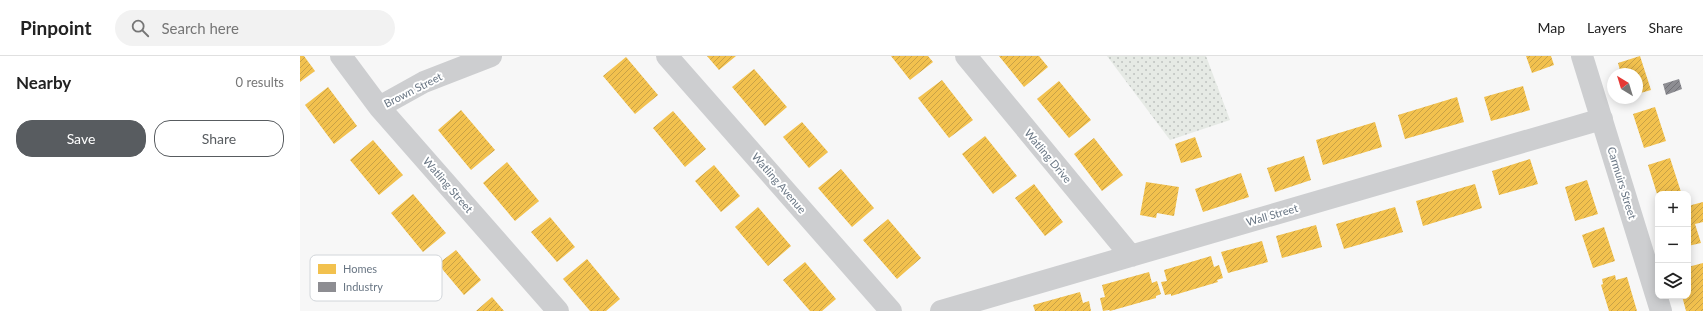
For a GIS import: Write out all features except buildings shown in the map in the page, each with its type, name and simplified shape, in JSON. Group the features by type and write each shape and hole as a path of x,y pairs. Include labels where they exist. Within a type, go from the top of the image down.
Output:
{"street":[{"name":"Watling Street","path":"341,56 379,107 558,311"},
{"name":"Brown Street","path":"379,107 424,82 491,56"},
{"name":"Watling Avenue","path":"666,56 891,311"},
{"name":"Watling Drive","path":"966,56 1131,256"},
{"name":"Carmuirs Street","path":"1582,56 1662,311"},
{"name":"Wall Street","path":"941,311 1602,119"}],"shaded area":[{"path":"1107,56 1206,56 1230,120 1170,140"}]}
